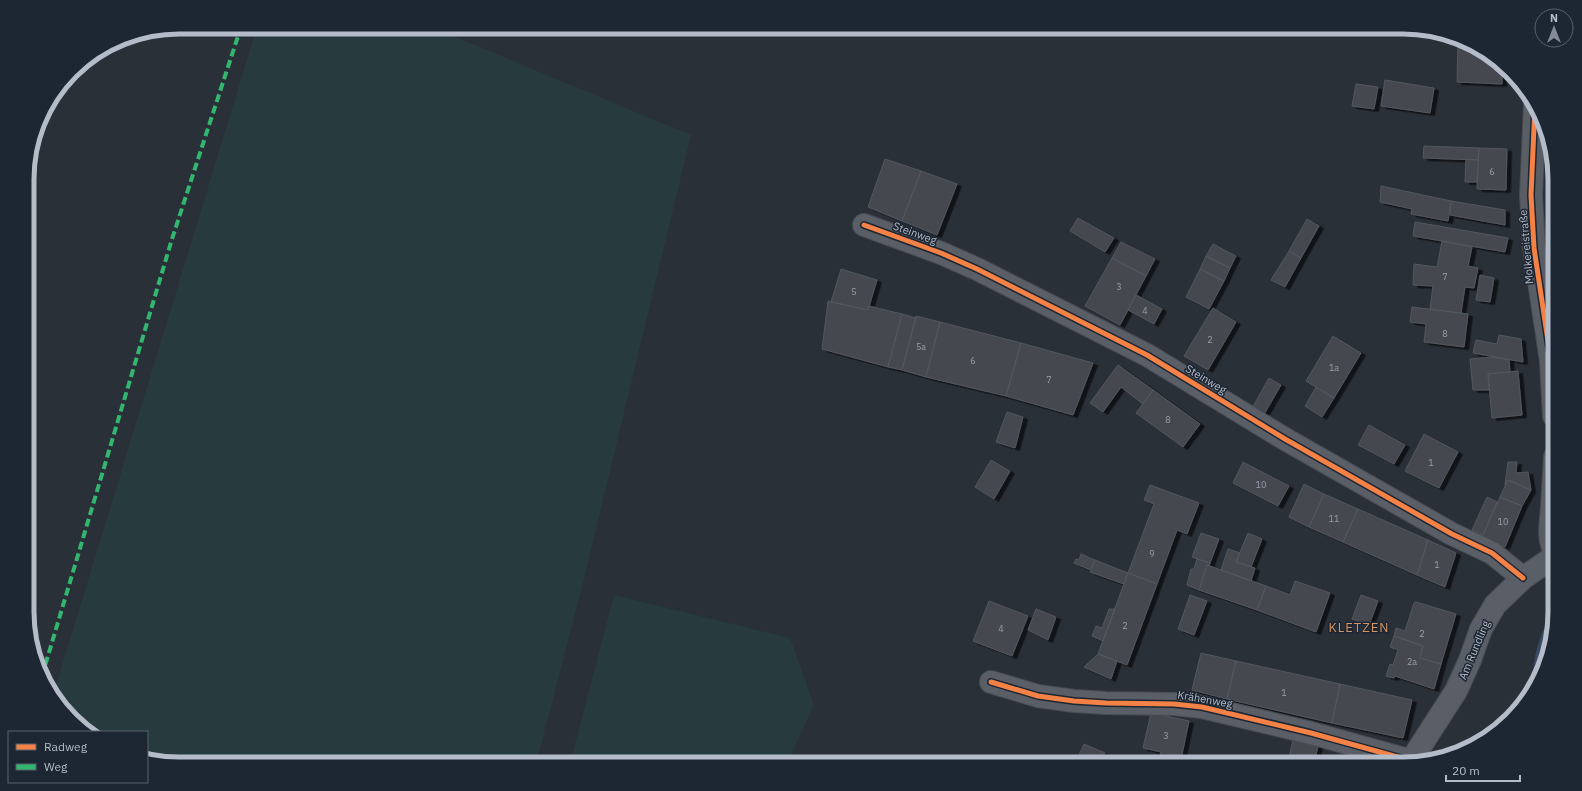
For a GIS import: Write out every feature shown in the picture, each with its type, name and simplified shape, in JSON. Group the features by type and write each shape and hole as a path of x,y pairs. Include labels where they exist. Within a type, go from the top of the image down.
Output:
{"street":[{"name":"Molkereistraße","path":"1534,118 1531,195 1534,248 1548,336"},
{"name":"Steinweg","path":"864,225 941,253 977,268 1147,355 1284,439 1452,534 1492,553 1523,578"},
{"name":"Am Rundling","path":"1413,757 1456,691 1470,660 1481,629 1495,605 1523,578 1548,561"},
{"name":"Krähenweg","path":"991,682 1038,696 1074,701 1174,704 1202,707 1310,733 1393,757"}],"green space":[{"path":"255,34 449,34 691,135 583,583 538,757 160,756 148,754 148,731 96,731 76,715 55,688"},
{"path":"614,595 790,638 814,705 790,757 572,757"}],"water":[{"path":"1547,628 1543,650 1533,676 1538,644 1543,630"}],"building":[{"path":"1458,45 1484,58 1502,73 1502,84 1457,82"},
{"path":"1385,80 1434,88 1430,113 1381,106"},
{"path":"1356,84 1378,87 1374,109 1352,106"},
{"path":"1424,146 1479,148 1478,160 1423,158"},
{"path":"1479,148 1507,149 1506,190 1477,189"},
{"path":"885,159 921,171 902,221 868,207"},
{"path":"1466,159 1478,160 1477,182 1465,182"},
{"path":"921,171 957,184 937,235 902,221"},
{"path":"1381,186 1451,201 1448,221 1411,214 1412,209 1380,202"},
{"path":"1451,201 1505,210 1505,225 1450,215"},
{"path":"1078,218 1114,238 1105,252 1070,231"},
{"path":"1307,219 1319,226 1301,258 1289,251"},
{"path":"1415,222 1508,238 1505,252 1413,236"},
{"path":"1442,241 1472,247 1468,266 1478,268 1474,288 1465,287 1461,313 1430,309 1433,286 1413,285 1414,264 1437,267"},
{"path":"1121,242 1155,259 1146,276 1112,258"},
{"path":"1213,244 1236,256 1230,268 1206,256"},
{"path":"1289,251 1301,258 1285,287 1271,280"},
{"path":"1206,256 1230,268 1224,281 1200,269"},
{"path":"1112,258 1146,276 1120,325 1085,306"},
{"path":"841,269 877,280 868,310 831,302"},
{"path":"1200,269 1224,281 1209,309 1186,297"},
{"path":"1480,275 1494,278 1490,302 1476,300"},
{"path":"1136,295 1162,309 1154,324 1128,310"},
{"path":"828,301 868,310 869,306 902,314 888,367 822,349"},
{"path":"1412,307 1468,314 1464,347 1424,342 1426,324 1410,322"},
{"path":"1213,308 1236,322 1208,370 1184,356"},
{"path":"902,314 916,318 902,370 888,367"},
{"path":"916,316 940,322 926,377 902,370"},
{"path":"940,322 1021,343 1006,396 926,377"},
{"path":"1499,335 1521,339 1523,362 1473,353 1476,340 1497,344"},
{"path":"1333,336 1361,353 1334,398 1306,381"},
{"path":"1021,343 1093,363 1073,415 1006,396"},
{"path":"1493,357 1509,360 1510,372 1488,374 1489,390 1473,390 1470,359"},
{"path":"1118,365 1153,390 1143,404 1121,387 1103,412 1090,403"},
{"path":"1518,371 1522,415 1492,418 1488,374"},
{"path":"1269,378 1281,385 1263,416 1251,410"},
{"path":"1316,387 1334,398 1322,417 1305,406"},
{"path":"1153,390 1200,424 1183,447 1136,413"},
{"path":"1007,412 1023,417 1015,448 996,442"},
{"path":"1369,425 1405,445 1394,464 1358,445"},
{"path":"1424,434 1458,452 1439,488 1405,471"},
{"path":"991,460 1010,471 994,499 975,487"},
{"path":"1243,462 1289,486 1278,506 1233,483"},
{"path":"1508,462 1517,462 1516,473 1528,472 1531,490 1508,480 1505,485"},
{"path":"1508,480 1531,490 1522,506 1500,497"},
{"path":"1304,484 1324,494 1309,527 1289,517"},
{"path":"1150,485 1199,503 1187,534 1177,530 1157,584 1128,573 1154,504 1144,500"},
{"path":"1324,494 1358,509 1343,542 1309,527"},
{"path":"1487,497 1497,502 1483,535 1472,530"},
{"path":"1500,497 1522,506 1505,547 1482,537"},
{"path":"1358,509 1428,540 1417,575 1343,542"},
{"path":"1201,533 1219,539 1210,563 1192,557"},
{"path":"1248,533 1262,539 1251,567 1236,562"},
{"path":"1428,540 1456,553 1445,587 1417,575"},
{"path":"1228,549 1240,553 1236,562 1255,568 1251,581 1221,570"},
{"path":"1081,554 1095,560 1091,570 1074,563 1076,559 1079,560"},
{"path":"1197,559 1210,563 1209,566 1207,565 1199,590 1187,585 1191,569 1194,569"},
{"path":"1095,560 1128,573 1124,584 1090,572"},
{"path":"1207,565 1266,586 1257,610 1199,590"},
{"path":"1128,573 1157,584 1127,665 1098,654"},
{"path":"1295,581 1330,593 1316,632 1257,610 1266,586 1290,595"},
{"path":"1190,595 1207,601 1194,635 1178,629"},
{"path":"1361,595 1378,601 1369,625 1352,619"},
{"path":"989,601 1028,616 1012,656 973,641"},
{"path":"1416,602 1456,614 1441,664 1420,658 1423,646 1394,636 1396,628 1405,631 1414,603"},
{"path":"1036,609 1056,617 1048,640 1028,630"},
{"path":"1109,609 1115,609 1103,641 1092,636 1096,626 1102,628"},
{"path":"1394,636 1423,646 1420,658 1441,664 1434,689 1395,676 1394,678 1386,676 1390,664 1393,665 1398,650 1390,647"},
{"path":"1201,653 1236,661 1227,699 1192,690"},
{"path":"1098,654 1117,661 1111,679 1084,667"},
{"path":"1236,661 1340,684 1332,723 1227,699"},
{"path":"1340,684 1412,700 1403,738 1332,723"},
{"path":"1151,713 1189,721 1181,757 1160,757 1161,752 1143,748"},
{"path":"1293,740 1318,746 1316,757 1289,757"},
{"path":"1084,744 1105,753 1103,757 1078,757"}],"marked path":[{"path":"45,667 172,239 239,34"}],"cycle path":[{"path":"1534,118 1531,195 1534,248 1548,341"},
{"path":"864,225 941,253 977,269 1147,355 1285,439 1452,534 1492,553 1523,578"},
{"path":"991,682 1038,696 1074,701 1174,704 1202,707 1311,733 1398,757"}],"district":[{"name":"KLETZEN","path":"1359,627"}]}
